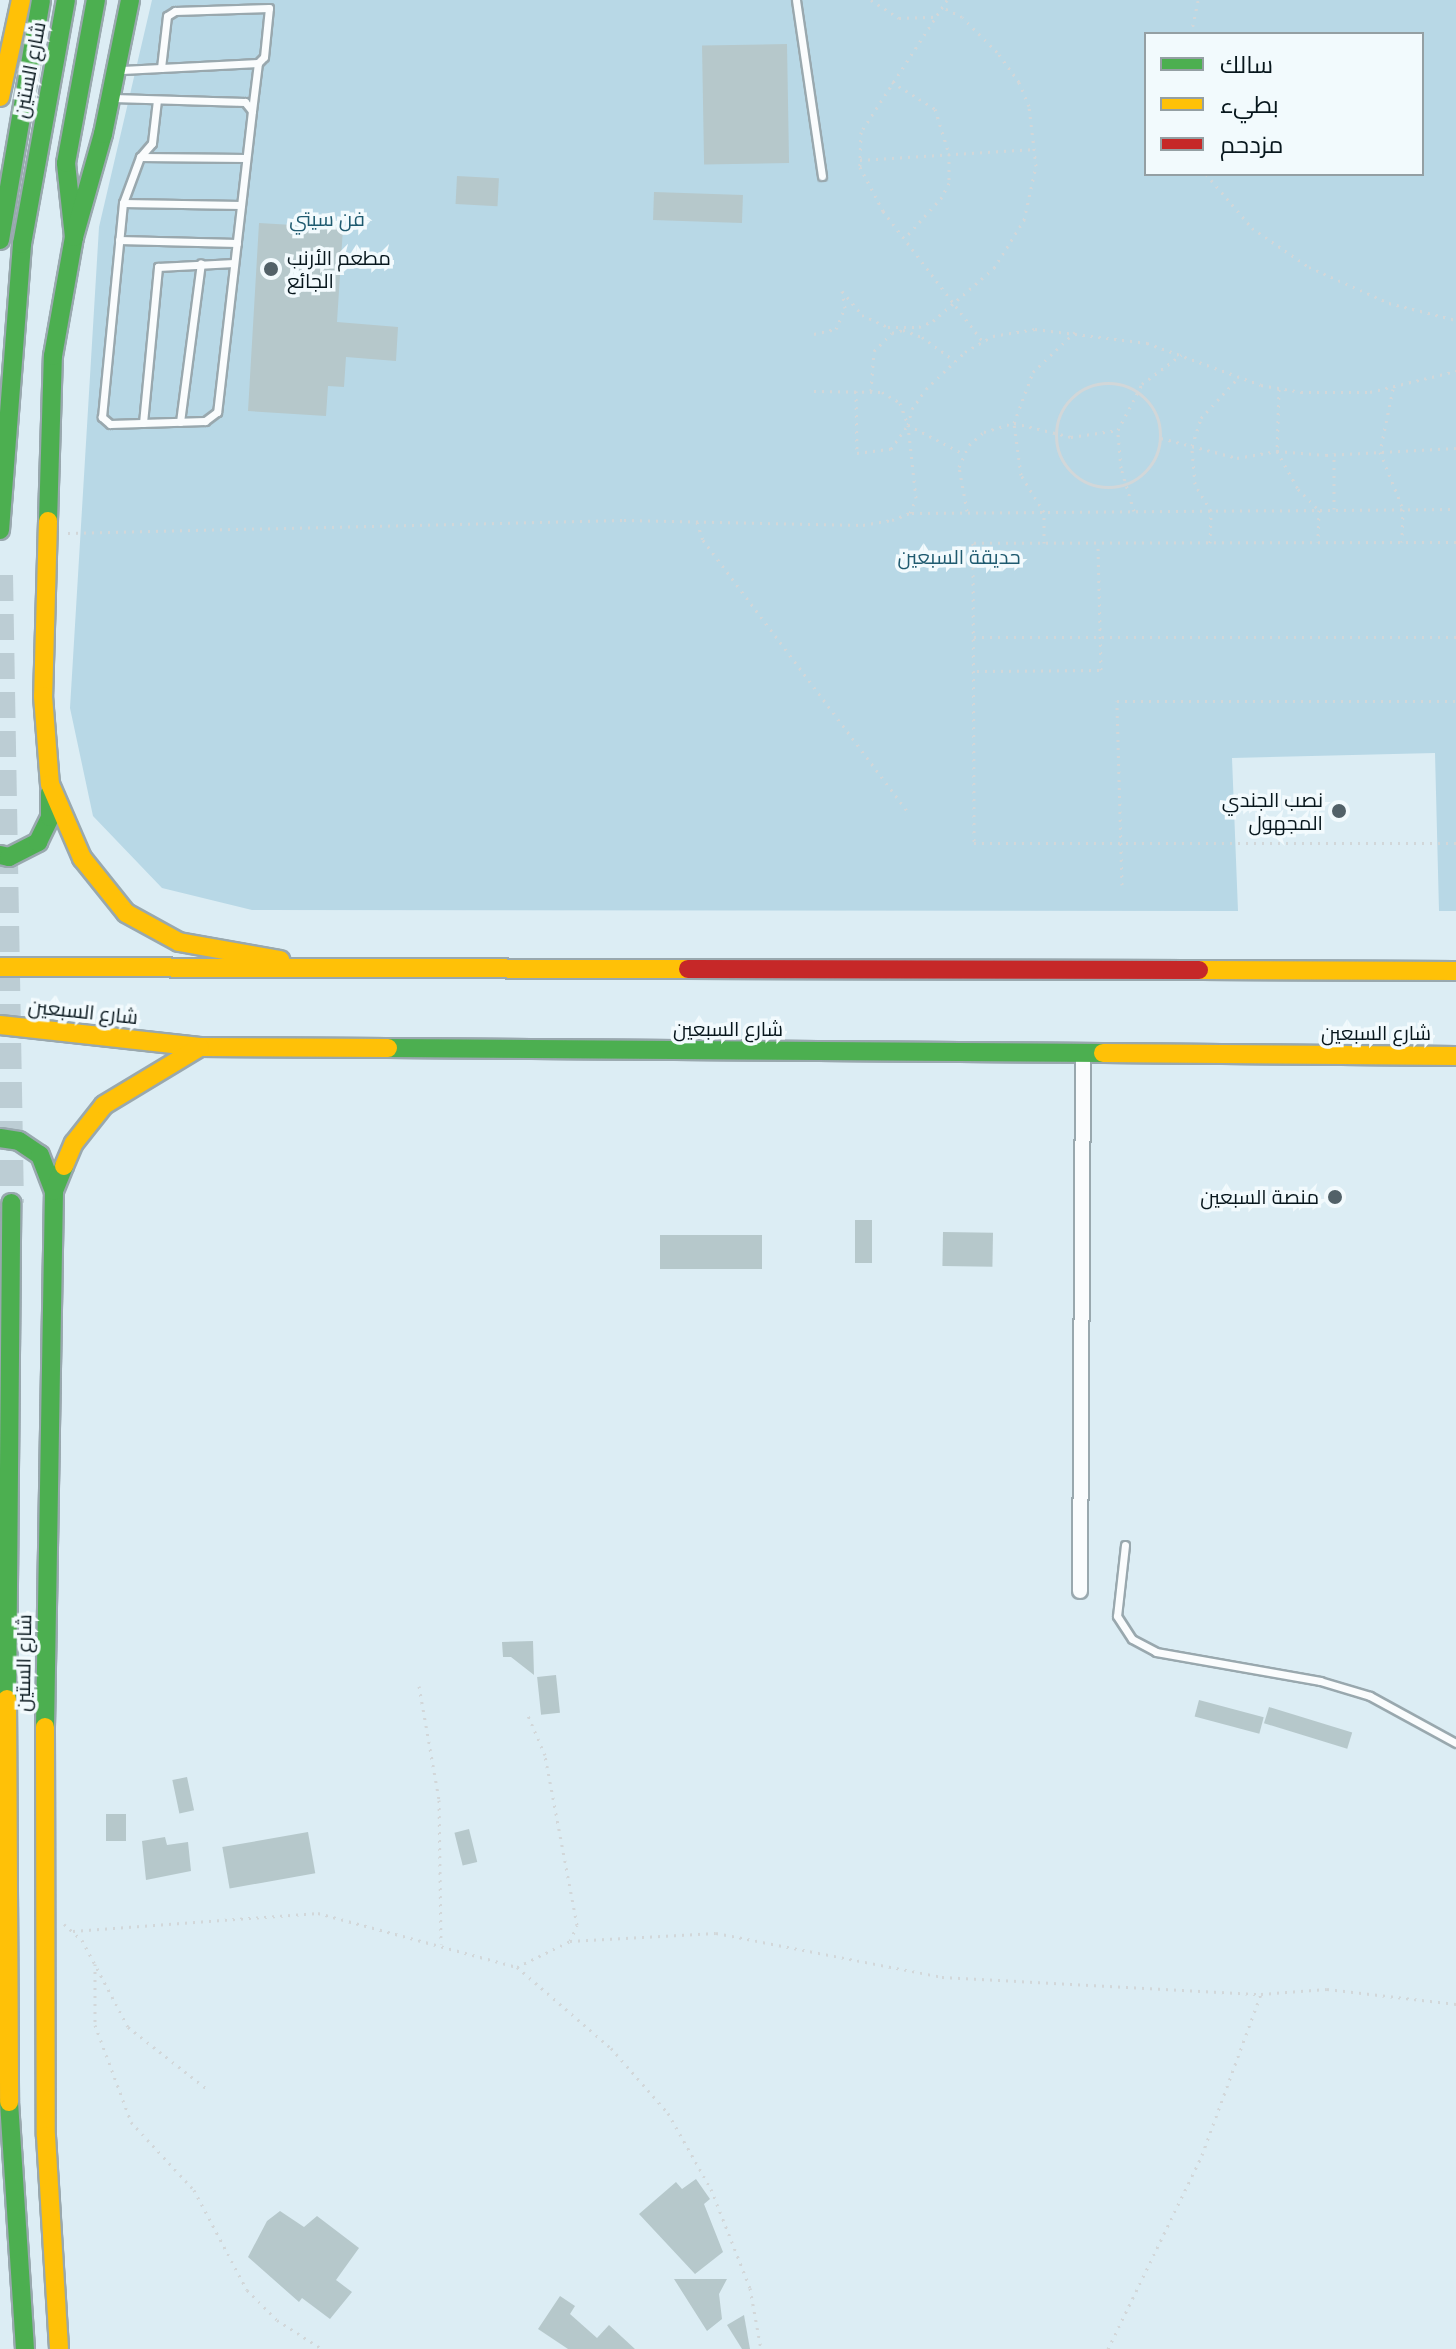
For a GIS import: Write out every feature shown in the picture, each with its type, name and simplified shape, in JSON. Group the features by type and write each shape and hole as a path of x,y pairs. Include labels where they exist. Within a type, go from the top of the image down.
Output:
{"main road":[{"path":"0,97 21,0"},
{"name":"شارع الستين","path":"0,240 41,0"},
{"name":"شارع الستين","path":"0,530 22,244 66,0"},
{"path":"74,237 66,163 96,0"},
{"path":"0,855 9,857 38,842 50,817 43,696 44,533 53,356 74,237 111,98 130,0"},
{"path":"50,784 82,858 126,913 179,942 338,971"},
{"name":"شارع السبعين","path":"0,967 338,971 1456,971"},
{"name":"شارع السبعين","path":"0,1025 200,1047 1456,1056"},
{"name":"شارع الستين","path":"59,2349 46,2136 42,1914 54,1191 74,1143 104,1105 200,1047"},
{"path":"0,1138 19,1141 40,1155 54,1191"},
{"name":"شارع الستين","path":"11,1203 5,2040 25,2349"}],"street":[{"path":"1080,1591 1083,1053"}],"lane":[{"path":"796,0 822,176"},
{"path":"157,100 152,143 140,157 123,203 102,417 110,424 205,421 217,412 258,63 264,57 270,4 175,11 167,16 161,68"},
{"path":"116,70 258,63"},
{"path":"111,98 245,102 252,111"},
{"path":"140,157 246,158"},
{"path":"123,203 241,205"},
{"path":"119,240 237,243"},
{"path":"180,422 201,263"},
{"path":"143,423 158,267 234,263"},
{"path":"1125,1545 1117,1616 1132,1639 1156,1652 1320,1681 1370,1696 1456,1743"}],"path":[{"path":"871,0 899,18 936,17"},
{"path":"947,0 861,132 860,160 883,211 983,342"},
{"path":"1191,32 1198,0"},
{"path":"871,391 874,351 882,340 933,321 994,268 1014,240 1034,186 1036,149 1029,106 1014,74 981,34 942,7"},
{"path":"892,82 935,109 949,154 949,183 942,197 905,238"},
{"path":"860,160 1036,149"},
{"path":"1208,176 1252,228 1309,267 1389,303 1456,320"},
{"path":"814,334 829,332 842,320 842,291 862,315 903,330 955,361"},
{"path":"856,391 857,453 891,449 903,440 912,409 926,389 955,361 983,342 1035,329 1109,334 1181,355 1239,377 1279,388 1322,394 1394,388 1456,371"},
{"path":"1044,543 1044,512 1021,475 1014,423 1033,372 1076,331"},
{"path":"1134,511 1125,484 1118,430 1135,392 1149,375 1181,355"},
{"path":"1210,543 1211,511 1195,484 1192,446 1201,418 1239,377"},
{"path":"1099,383 1121,384 1135,392 1157,418 1160,438 1147,470 1125,484 1091,485 1071,473 1058,454 1055,433 1060,412 1075,393 1099,383"},
{"path":"1279,388 1277,451 1298,489 1319,510 1318,542"},
{"path":"1394,388 1380,452 1403,509 1402,542"},
{"path":"814,391 871,391 900,403 908,425 916,483 910,513"},
{"path":"968,512 958,478 964,454 984,432 1014,423 1071,437 1118,430"},
{"path":"908,425 964,454"},
{"path":"1160,438 1237,458 1277,451 1334,453 1456,448"},
{"path":"1334,453 1334,509"},
{"path":"44,533 697,522 863,525 910,513 1456,509"},
{"path":"697,522 703,540 908,812"},
{"path":"1456,542 973,543 977,671 974,843 1456,843"},
{"path":"977,671 1101,670 1098,543"},
{"path":"974,637 1456,637"},
{"path":"1122,885 1117,701 1456,701"},
{"path":"419,1686 439,1800 441,1945"},
{"path":"527,1713 545,1755 575,1905 577,1925 570,1941"},
{"path":"73,1931 318,1913 517,1967 611,2048 668,2113 711,2189 750,2288 761,2349"},
{"path":"42,1914 73,1931 95,1964 128,2027 207,2089"},
{"path":"517,1967 570,1941 716,1933 942,1977 1261,1994 1327,1989 1456,2004"},
{"path":"95,1964 95,2025 131,2122 194,2190 247,2290 277,2320 322,2349"},
{"path":"1108,2349 1202,2155 1261,1994"}],"green space":[{"name":"حديقة السبعين","path":"152,0 1456,0 1456,911 1439,911 1435,753 1232,758 1238,911 252,910 162,888 93,816 70,708 99,227"}],"building":[{"path":"787,44 789,163 704,164 702,45"},
{"path":"457,176 499,178 497,206 456,204"},
{"path":"654,192 743,195 742,223 653,220"},
{"path":"259,223 343,228 337,322 398,327 396,361 346,357 344,387 328,386 326,416 248,411"},
{"path":"855,1220 872,1220 872,1263 855,1263"},
{"path":"943,1232 993,1233 992,1267 942,1266"},
{"path":"660,1235 762,1235 762,1269 660,1269"},
{"path":"533,1641 534,1675 511,1657 503,1657 502,1642"},
{"path":"556,1675 560,1713 541,1715 537,1677"},
{"path":"1199,1700 1264,1717 1259,1734 1195,1716"},
{"path":"1269,1707 1352,1732 1347,1749 1264,1723"},
{"path":"187,1777 194,1810 179,1813 172,1780"},
{"path":"106,1814 126,1814 126,1841 106,1841"},
{"path":"469,1829 477,1862 463,1866 454,1833"},
{"path":"308,1832 315,1873 230,1888 222,1847"},
{"path":"165,1837 167,1845 188,1842 191,1871 146,1880 142,1841"},
{"path":"696,2179 710,2199 704,2204 723,2252 695,2274 639,2214 676,2182 682,2189"},
{"path":"280,2211 304,2227 317,2216 359,2248 336,2280 352,2292 330,2319 302,2298 299,2302 248,2257 267,2221"},
{"path":"674,2279 727,2279 719,2294 722,2319 707,2331"},
{"path":"560,2296 575,2306 570,2314 597,2338 609,2325 635,2349 568,2349 538,2329"},
{"path":"744,2315 750,2349 742,2349 727,2325"}],"tunnel":[{"path":"0,575 11,1203"}],"traffic: fast":[{"path":"0,240 41,0"},
{"path":"0,530 22,244 66,0"},
{"path":"74,237 66,163 96,0"},
{"path":"48,521 53,356 74,237 103,134 130,0"},
{"path":"0,855 9,857 38,842 50,817 50,793"},
{"path":"388,1048 1103,1053"},
{"path":"0,1138 19,1141 40,1155 54,1191"},
{"path":"45,1727 54,1191 64,1166"},
{"path":"7,1699 11,1203"},
{"path":"9,2102 25,2349"}],"traffic: slow":[{"path":"0,97 21,0"},
{"path":"48,521 43,696 50,784 82,858 126,913 179,942 280,960"},
{"path":"0,967 688,969"},
{"path":"1199,970 1456,971"},
{"path":"0,1025 200,1047 388,1048"},
{"path":"64,1166 74,1143 104,1105 200,1047"},
{"path":"1103,1053 1456,1056"},
{"path":"7,1699 9,2102"},
{"path":"45,1727 46,2136 59,2349"}],"traffic: jam":[{"path":"688,969 1199,970"}],"place":[{"name":"مطعم الأرنب الجائع","path":"271,269"},
{"name":"نصب الجندي المجهول","path":"1339,811"},
{"name":"منصة السبعين","path":"1335,1197"}],"park label":[{"name":"فن سيتي","path":"327,219"}]}
